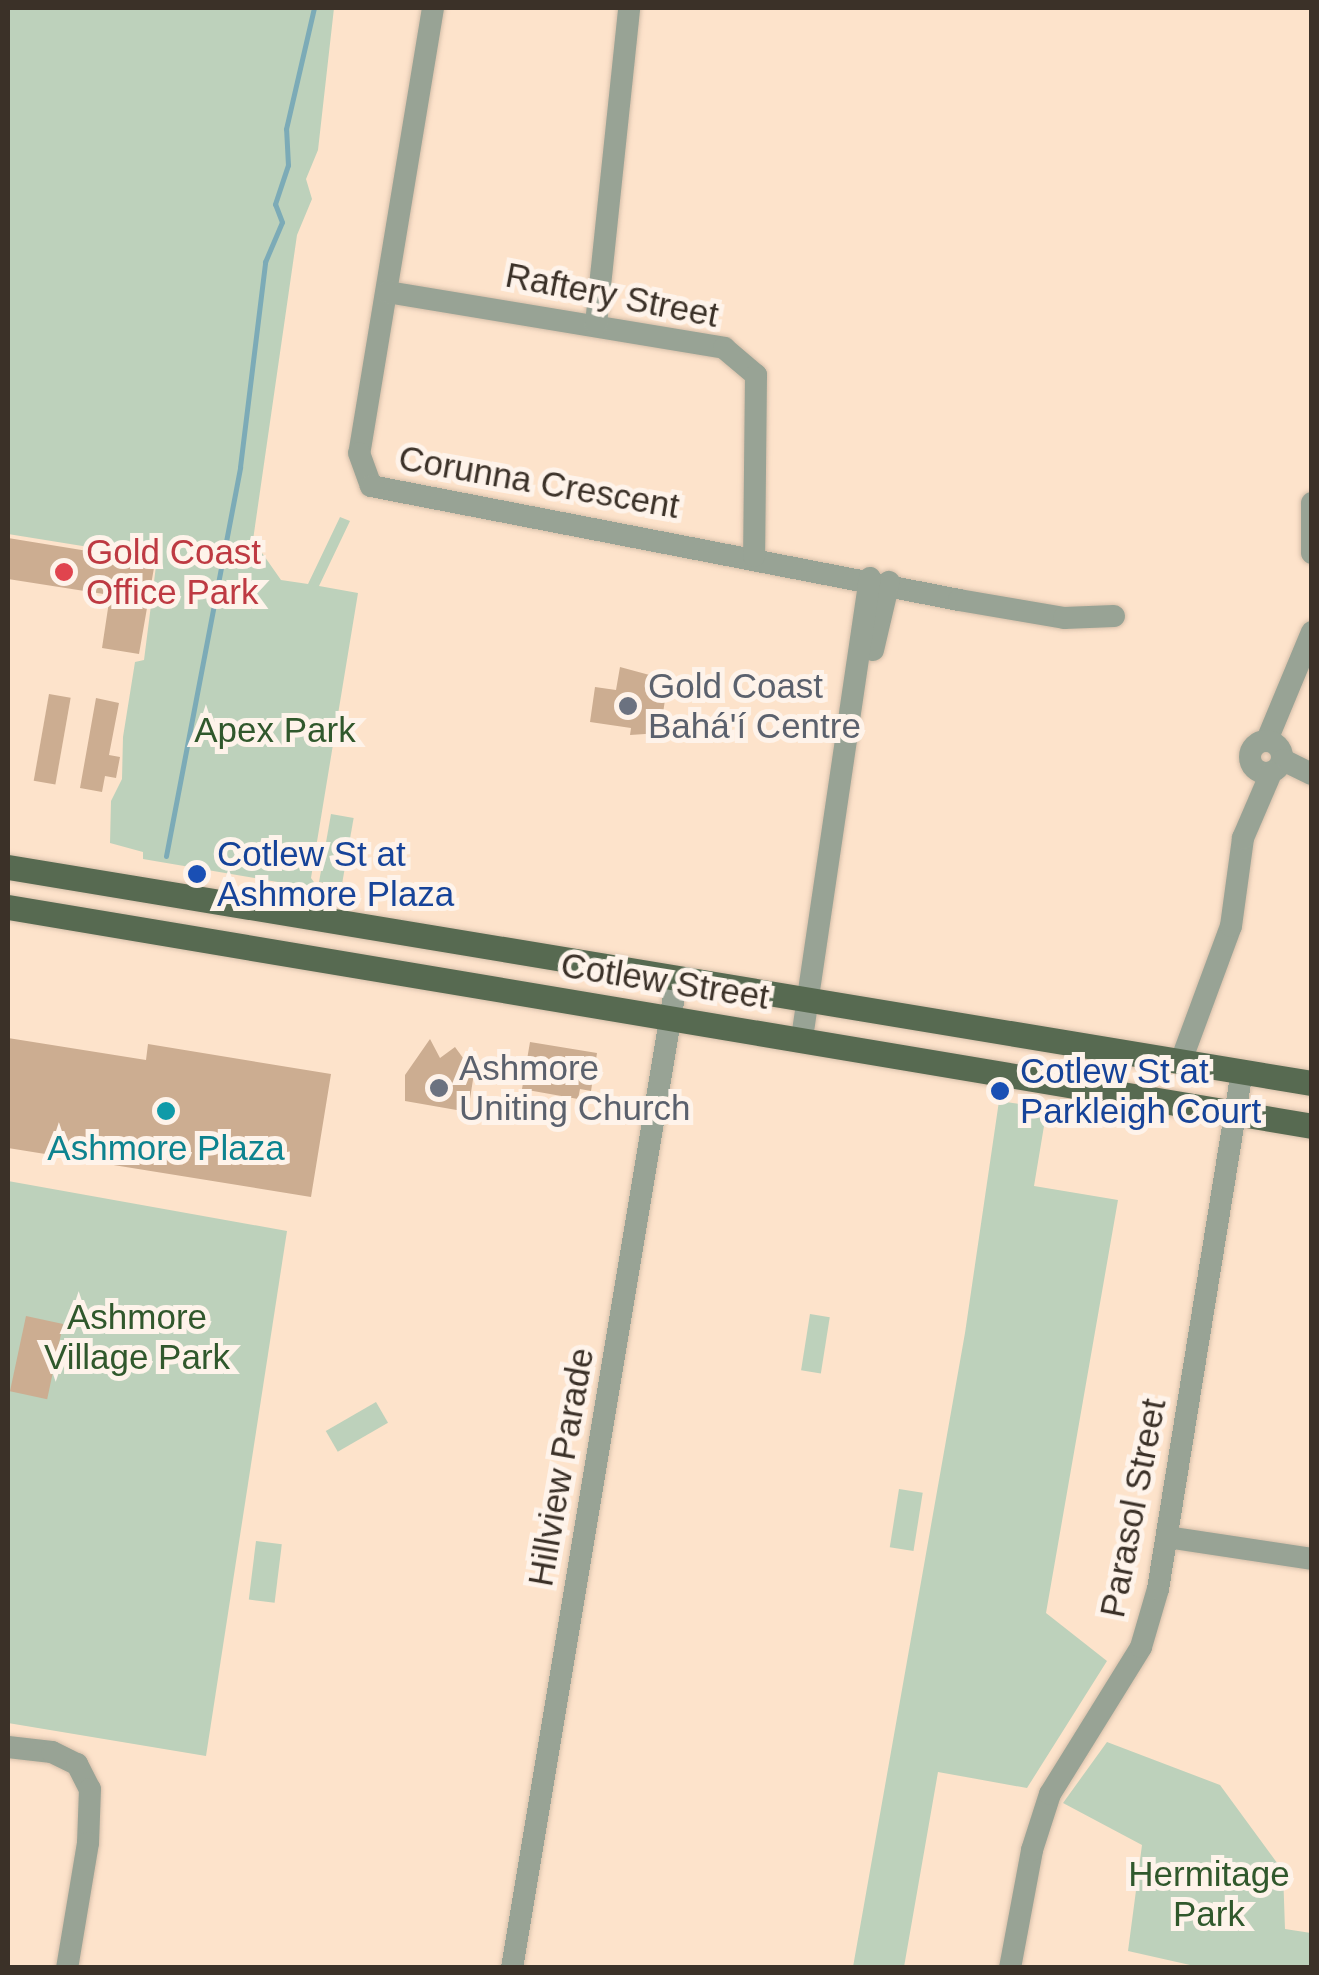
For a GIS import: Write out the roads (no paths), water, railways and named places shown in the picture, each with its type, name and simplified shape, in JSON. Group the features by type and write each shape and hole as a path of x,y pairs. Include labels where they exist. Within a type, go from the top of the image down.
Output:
{"main road":[{"name":"Cotlew Street","path":"8,867 1312,1083"},
{"name":"Cotlew Street","path":"8,907 1312,1126"}],"street":[{"name":"Corunna Crescent","path":"434,8 360,453 371,486 510,517 754,556 1064,618 1114,616"},
{"path":"596,324 629,8"},
{"name":"Raftery Street","path":"387,292 724,348 756,375 754,556"},
{"path":"1312,502 1312,553"},
{"path":"802,1038 880,580"},
{"path":"1312,632 1267,740 1253,747 1250,757 1255,768 1277,766 1312,774"},
{"path":"1181,1061 1230,926 1243,838 1277,766"},
{"name":"Hillview Parade","path":"512,1968 677,978"},
{"name":"Parasol Street","path":"1010,1968 1032,1850 1050,1794 1141,1646 1167,1536 1221,1212 1244,1126 1236,1112 1242,1071"},
{"path":"1167,1536 1312,1559"},
{"path":"8,1746 77,1764 90,1789 88,1843 67,1968"}],"waterway":[{"path":"166,856 240,467 265,262 282,222 275,204 288,165 286,129 314,8"}],"place":[{"name":"Gold Coast Office Park","path":"64,572"},
{"name":"Gold Coast Bahá'í Centre","path":"628,706"},
{"name":"Cotlew St at Ashmore Plaza","path":"197,874"},
{"name":"Ashmore Uniting Church","path":"439,1088"},
{"name":"Cotlew St at Parkleigh Court","path":"1000,1091"},
{"name":"Ashmore Plaza","path":"166,1111"}],"park label":[{"name":"Apex Park","path":"275,730"},
{"name":"Ashmore Village Park","path":"137,1337"},
{"name":"Hermitage Park","path":"1209,1894"}]}
